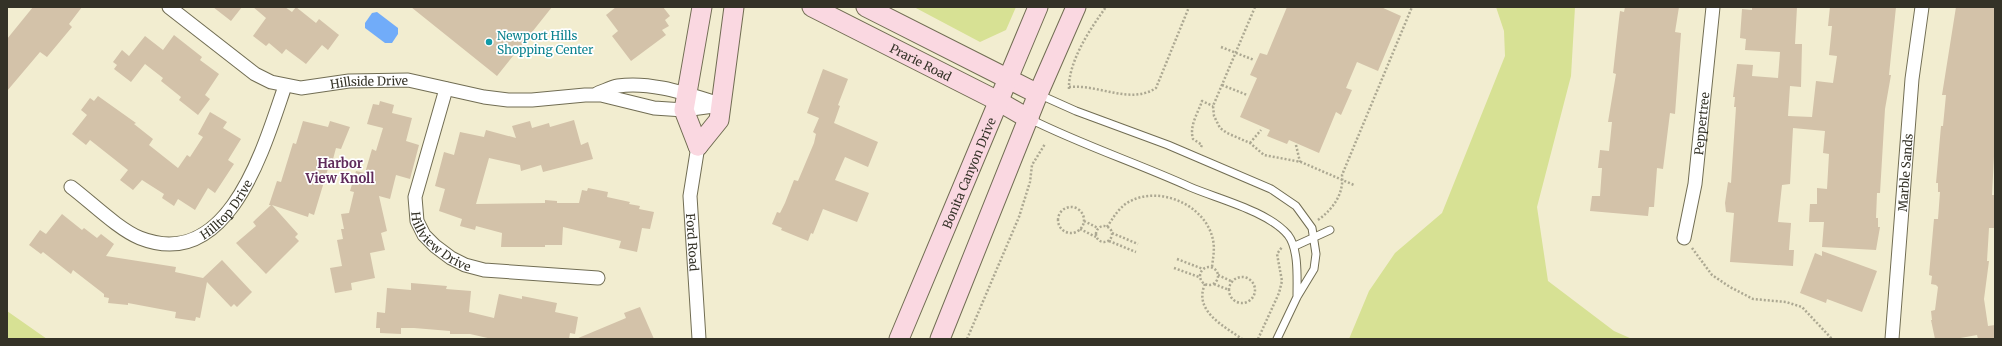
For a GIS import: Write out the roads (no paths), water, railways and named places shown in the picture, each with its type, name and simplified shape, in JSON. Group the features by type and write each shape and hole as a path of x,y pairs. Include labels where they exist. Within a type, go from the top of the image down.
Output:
{"street":[{"name":"Hillside Drive","path":"169,7 256,74 271,82 285,86 301,88 349,81 408,80 484,97 508,100 532,100 592,95 610,96 654,108 686,102 721,105"},
{"path":"698,146 686,102 702,7"},
{"name":"Ford Road","path":"699,339 690,196 698,146 719,120 734,7"},
{"name":"Prarie Road","path":"812,7 998,101 1028,119"},
{"name":"Prarie Road","path":"866,7 1038,94"},
{"name":"Bonita Canyon Drive","path":"899,339 1038,7"},
{"path":"940,339 1038,94 1076,7"},
{"name":"Peppertree","path":"1684,238 1695,184 1713,7"},
{"name":"Marble Sands","path":"1892,339 1912,79 1922,7"},
{"name":"Hilltop Drive","path":"72,187 126,230 139,238 154,242 173,244 191,240 202,235 220,222 243,189 257,163 285,86"},
{"name":"Hillside Drive","path":"592,95 618,86 670,89 686,102"},
{"name":"Hillview Drive","path":"446,89 415,197 417,221 424,235 435,246 451,258 465,265 484,270 598,278"}],"lane":[{"path":"1038,94 1076,111 1168,145 1272,189 1296,206 1312,228 1316,254 1314,269 1297,297 1277,339"},
{"path":"1028,119 1060,134 1156,171 1270,220 1288,235 1294,246 1297,297"},
{"path":"1294,246 1313,239 1330,230"}],"water":[{"path":"377,12 398,28 398,34 392,43 385,43 365,28 365,23 372,13"}],"place":[{"name":"Newport Hills Shopping Center","path":"489,42"}],"district":[{"name":"Harbor View Knoll","path":"340,170"}]}
